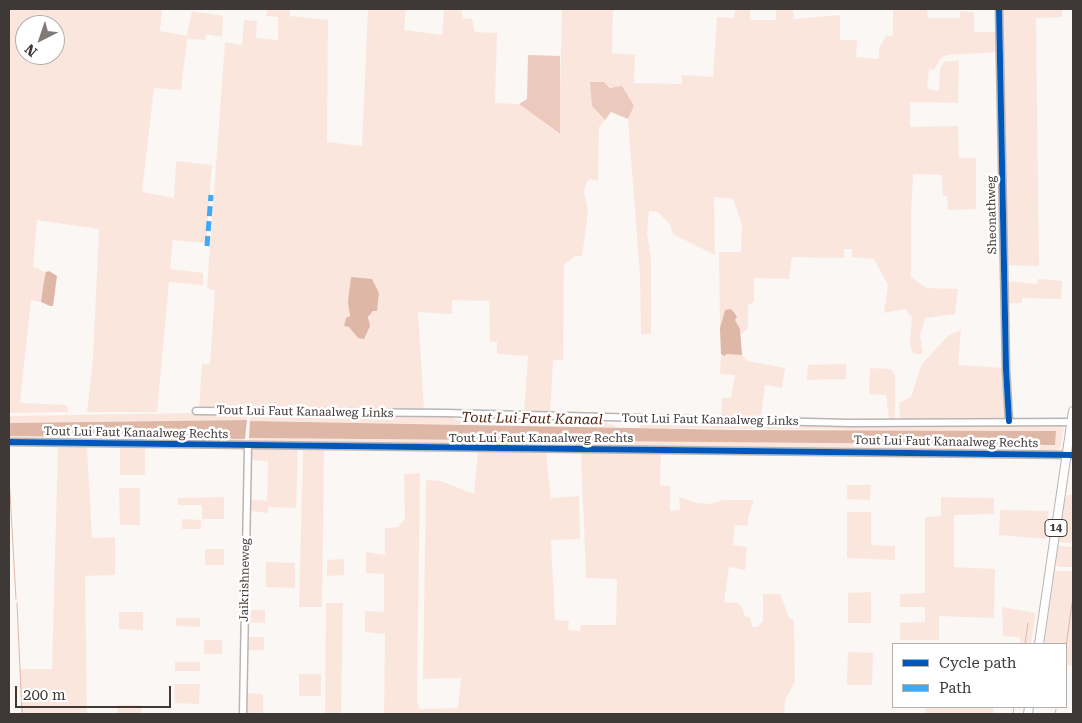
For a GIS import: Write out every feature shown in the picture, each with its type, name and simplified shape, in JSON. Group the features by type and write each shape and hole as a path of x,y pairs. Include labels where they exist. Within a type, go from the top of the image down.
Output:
{"main road":[{"name":"14","path":"1038,643 1070,455 1073,411"}],"street":[{"name":"Sheonathweg","path":"1000,9 1006,369 1009,421"},
{"name":"Tout Lui Faut Kanaalweg Links","path":"196,411 445,413 848,423 1072,422"},
{"name":"Tout Lui Faut Kanaalweg Rechts","path":"9,442 1070,455"},
{"name":"Jaikrishneweg","path":"243,714 248,446"}],"shaded area":[{"path":"9,9 162,9 160,31 187,36 192,11 223,16 222,37 206,34 205,40 187,39 181,90 154,88 142,192 174,198 176,161 212,165 206,243 173,240 170,269 203,273 203,285 169,282 157,412 87,412 93,358 99,229 37,220 33,267 46,272 41,302 31,300 20,403 67,405 68,412 9,413"},
{"path":"267,9 290,9 290,16 328,20 327,142 362,146 368,9 406,9 404,30 442,35 444,9 461,9 463,18 472,19 475,32 497,33 495,103 519,104 559,134 562,9 613,9 612,53 635,55 634,83 682,84 682,75 713,77 717,17 734,18 735,9 750,9 750,20 776,20 776,9 793,9 794,19 840,15 840,40 857,40 856,57 879,59 879,48 886,36 893,36 893,9 927,9 928,18 960,18 960,11 974,12 974,32 998,32 999,52 947,55 941,58 934,70 929,69 927,89 939,91 940,69 944,62 959,60 958,103 910,102 910,127 958,126 959,158 976,158 976,209 948,210 947,196 943,196 942,175 913,174 911,277 926,288 958,289 955,314 925,318 920,336 923,352 920,355 912,352 910,343 912,317 905,309 884,313 888,285 874,259 852,257 852,249 844,249 844,258 792,257 789,279 754,278 754,302 748,305 748,328 741,335 735,320 725,311 720,328 719,252 741,252 742,224 733,199 714,197 715,255 673,234 669,223 658,212 649,211 647,233 651,258 651,334 641,334 640,275 628,119 634,106 604,82 591,82 592,106 605,120 599,127 598,181 590,179 586,183 584,192 588,212 582,256 575,256 564,265 563,360 553,360 550,413 524,413 528,356 497,354 497,342 490,341 489,301 452,300 452,314 418,312 424,409 199,408 202,364 210,364 215,291 207,288 225,42 242,45 244,20 257,21 256,38 278,40 278,17 266,16","holes":["371,279 379,293 377,311 370,313 368,322 358,338 349,326 350,305"]},
{"path":"1002,9 1062,9 1062,17 1036,18 1039,266 1006,265"},
{"path":"528,55 560,56 560,134 519,104 527,99"},
{"path":"590,82 604,82 610,88 622,86 634,106 628,119 611,112 605,120 592,106"},
{"path":"49,271 57,276 53,306 41,302 46,272"},
{"path":"351,277 372,279 379,293 377,311 373,311 368,317 370,326 364,339 358,338 349,327 344,326 346,318 350,316 348,302"},
{"path":"1038,279 1062,281 1061,299 1022,298 1022,303 1008,303 1007,281 1037,284"},
{"path":"730,309 737,317 735,320 740,329 742,355 727,354 724,356 721,354 720,328 725,310"},
{"path":"961,330 958,365 1003,368 1005,418 900,419 899,403 911,397 922,364 949,335"},
{"path":"721,354 724,356 727,354 742,355 747,361 785,368 782,388 765,385 761,418 721,416 722,398 731,398 735,375 720,374"},
{"path":"846,364 846,379 807,380 808,365"},
{"path":"870,368 891,369 895,375 895,419 889,420 886,395 869,394"},
{"path":"247,414 247,420 9,423 9,416"},
{"path":"251,414 454,417 456,420 492,421 495,418 604,421 617,427 250,421"},
{"path":"247,420 245,439 9,436 9,423"},
{"path":"640,420 847,426 1061,424 1064,428 1059,449 1050,452 250,443 249,438 1054,445 1055,431 640,428"},
{"path":"250,421 739,430 1056,431 1055,445 249,438"},
{"path":"9,436 245,439 245,443 9,440"},
{"path":"58,446 87,446 92,538 115,537 115,575 85,576 87,714 22,714 20,669 52,669"},
{"path":"120,447 145,448 145,475 120,475"},
{"path":"251,448 298,449 296,508 268,507 268,513 249,511 249,499 267,501 268,461 250,460"},
{"path":"303,449 324,450 322,607 299,607"},
{"path":"581,451 661,452 660,485 670,486 670,511 680,510 679,497 697,503 710,504 723,500 754,500 748,518 748,526 735,525 733,545 747,547 745,570 729,567 724,602 738,603 743,609 744,615 750,618 752,627 758,627 763,621 763,594 780,594 789,617 794,621 795,681 785,701 784,714 384,714 385,634 365,632 365,611 384,612 384,574 366,573 366,552 385,555 385,528 398,527 405,519 404,474 420,473 417,702 420,709 458,708 461,678 423,679 426,480 441,481 474,494 478,452 546,452 551,498 579,496 580,539 551,540 555,620 569,621 568,630 580,631 581,625 616,625 617,579 586,578"},
{"path":"847,485 871,485 870,500 847,499"},
{"path":"119,488 140,488 140,525 120,525"},
{"path":"1068,495 1073,495 1073,543 1058,542 1062,503"},
{"path":"224,497 224,519 202,519 202,505 178,505 178,498"},
{"path":"941,497 994,498 994,514 954,515 954,567 995,569 994,618 939,616 939,640 900,640 900,623 925,622 925,607 900,607 900,594 925,593 925,517 941,516"},
{"path":"1000,510 1049,511 1046,539 999,535"},
{"path":"847,512 871,512 871,545 895,546 895,560 847,558"},
{"path":"182,519 201,520 201,529 182,529"},
{"path":"1058,546 1073,547 1073,567 1058,567 1056,565"},
{"path":"205,549 224,549 224,565 205,565"},
{"path":"344,559 344,575 327,576 327,560"},
{"path":"266,562 295,563 295,588 266,587"},
{"path":"1055,571 1073,571 1073,666 1067,665 1067,643 1044,643"},
{"path":"871,592 871,623 848,623 848,593"},
{"path":"326,603 343,603 341,714 325,714"},
{"path":"1002,607 1036,613 1031,643 1020,643 1020,637 1003,636"},
{"path":"248,610 265,610 265,623 248,622"},
{"path":"119,612 143,612 143,630 119,629"},
{"path":"176,618 200,618 200,627 176,626"},
{"path":"248,637 264,637 264,650 248,650"},
{"path":"204,640 222,640 222,654 204,654"},
{"path":"848,652 873,653 872,685 847,685"},
{"path":"175,662 200,662 200,671 175,671"},
{"path":"299,674 321,674 321,696 299,696"},
{"path":"174,684 200,684 199,704 175,703"},
{"path":"246,693 263,694 263,714 246,714"},
{"path":"117,705 141,705 141,714 117,714"},
{"path":"925,708 993,708 994,714 926,714"}],"waterway":[{"path":"9,475 16,599"},
{"path":"1066,643 1073,597"},
{"path":"17,603 22,714"},
{"path":"1025,643 1028,623"},
{"path":"1013,714 1014,708"},
{"path":"1055,714 1056,709"}],"marked path":[{"path":"207,246 211,195"}],"cycle path":[{"path":"999,9 1006,369 1009,421"},
{"path":"9,442 1073,455"}],"water label":[{"name":"Tout Lui Faut Kanaal","path":"532,419"}]}
